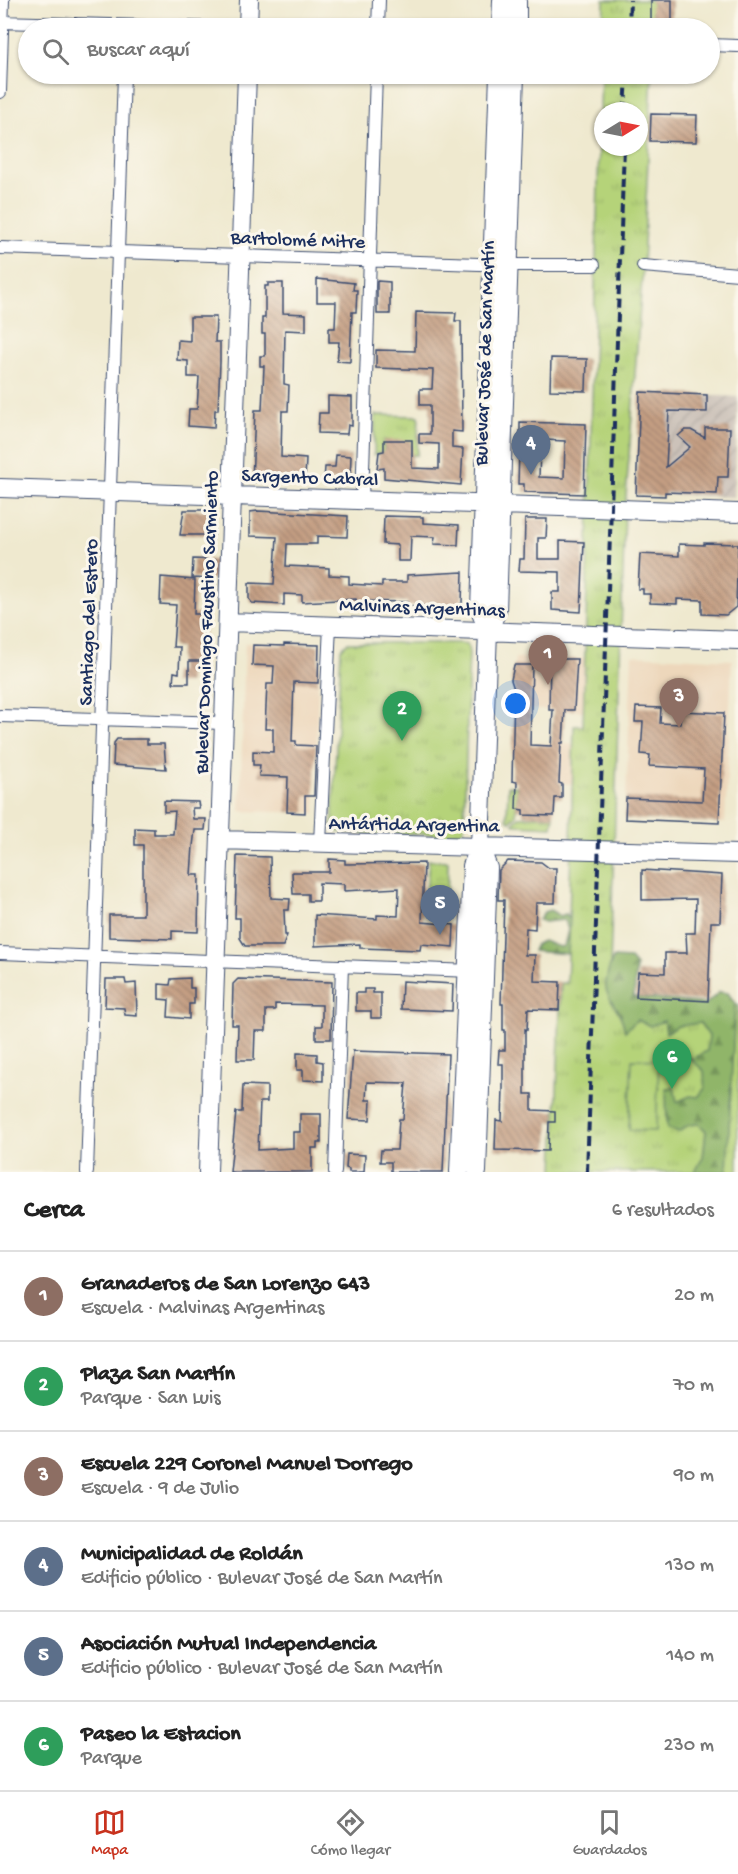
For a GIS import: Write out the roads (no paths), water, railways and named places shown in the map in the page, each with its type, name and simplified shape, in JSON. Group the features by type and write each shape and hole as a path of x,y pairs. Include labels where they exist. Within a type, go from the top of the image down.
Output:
{"street":[{"path":"0,92 3,0"},
{"path":"248,18 249,0"},
{"path":"378,18 379,0"},
{"path":"501,18 502,0"},
{"path":"517,18 518,0"},
{"path":"1,22 18,23"},
{"path":"720,45 738,46"},
{"name":"Santiago del Estero","path":"87,1172 124,84"},
{"name":"Bulevar Domingo Faustino Sarmiento","path":"208,1172 247,84"},
{"path":"362,500 376,84"},
{"name":"Bulevar José de San Martín","path":"477,1172 476,971 472,866 480,847 488,631 480,609 492,505 500,265 499,84"},
{"name":"Bulevar José de San Martín","path":"500,265 514,84"},
{"name":"Bartolomé Mitre","path":"0,248 500,265 594,265"},
{"path":"643,266 738,274"},
{"name":"Sargento Cabral","path":"0,488 738,513"},
{"name":"Malvinas Argentinas","path":"228,622 738,640"},
{"path":"320,843 330,626"},
{"path":"0,716 224,723"},
{"name":"Antártida Argentina","path":"220,840 738,854"},
{"path":"0,952 476,971"},
{"path":"335,1172 342,966"},
{"name":"Bulevar José de San Martín","path":"459,1172 476,971"}],"railway":[{"path":"629,18 630,0"},
{"path":"625,102 626,84"},
{"path":"587,1172 624,156"}],"place":[{"name":"Municipalidad de Roldán","path":"531,475"},
{"name":"Granaderos de San Lorenzo 643","path":"548,685"},
{"name":"Escuela 229 Coronel Manuel Dorrego","path":"679,728"},
{"name":"Plaza San Martín","path":"402,741"},
{"name":"Asociación Mutual Independencia","path":"440,935"},
{"name":"Paseo la Estacion","path":"672,1089"}]}
